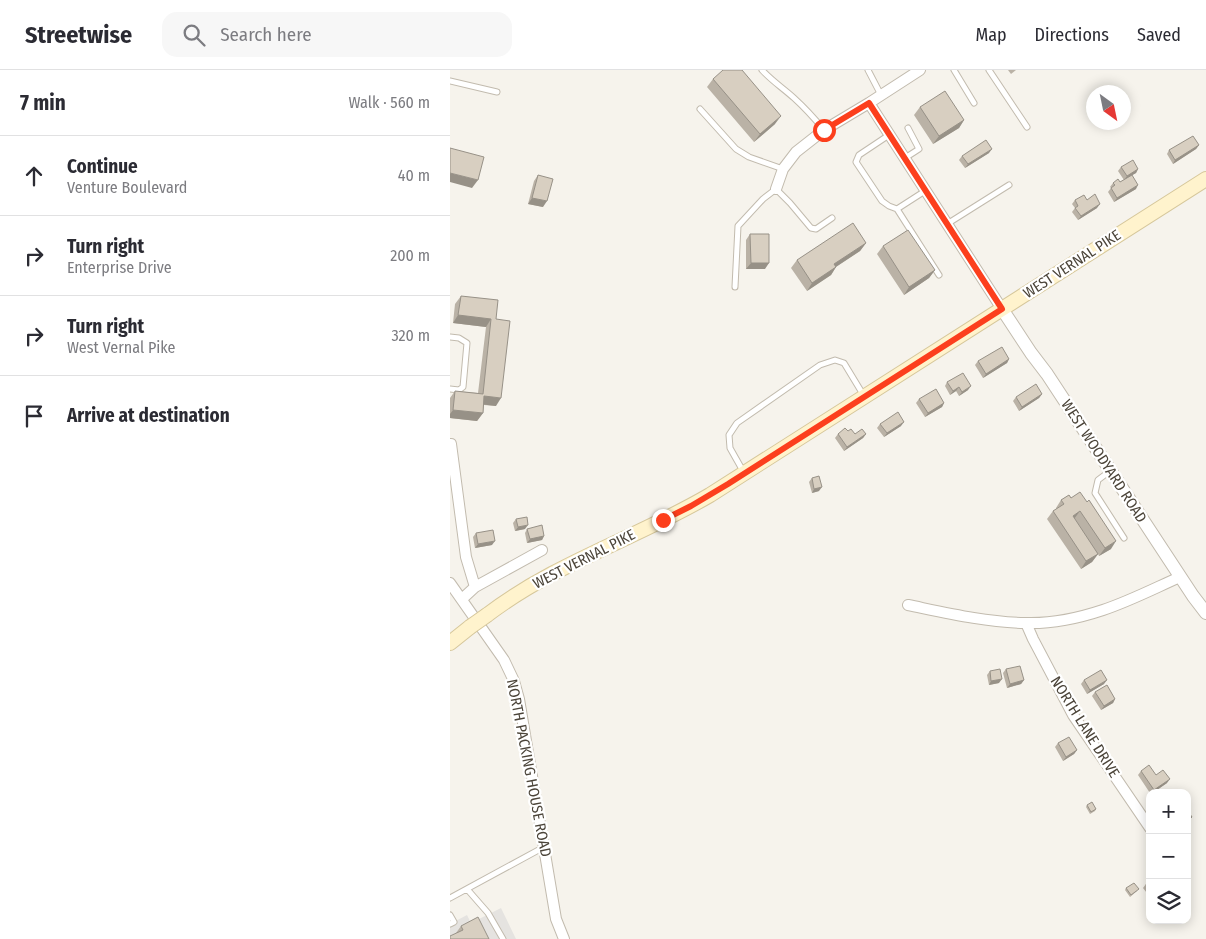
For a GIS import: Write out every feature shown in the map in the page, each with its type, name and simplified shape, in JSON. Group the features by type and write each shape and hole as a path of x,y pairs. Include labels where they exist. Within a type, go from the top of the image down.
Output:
{"main road":[{"name":"WEST VERNAL PIKE","path":"450,643 515,595 549,575 710,495 1206,179"}],"street":[{"path":"776,190 783,169 796,152 824,130 920,70"},
{"path":"869,103 1002,309"},
{"name":"WEST WOODYARD ROAD","path":"1002,309 1047,374 1180,577 1206,613"},
{"path":"450,444 466,557 475,587"},
{"path":"462,599 475,587 542,550"},
{"path":"908,605 976,618 1026,623 1061,620 1104,610 1180,577"},
{"name":"NORTH PACKING HOUSE ROAD","path":"451,585 498,650 508,666 514,681 519,699 556,919 564,939"},
{"name":"NORTH LANE DRIVE","path":"1026,623 1032,639 1073,715 1146,822"}],"lane":[{"path":"762,70 771,80 794,98 824,130"},
{"path":"868,70 881,96"},
{"path":"954,70 974,102"},
{"path":"989,70 1027,127"},
{"path":"450,81 497,92"},
{"path":"700,109 736,148 748,157 783,169"},
{"path":"904,159 919,149 908,128"},
{"path":"889,134 859,155 856,162 882,201 897,209 939,275"},
{"path":"947,224 1009,185"},
{"path":"735,287 738,226 763,199 776,190 811,228 816,229 832,218"},
{"path":"897,209 925,191"},
{"path":"450,337 459,338 467,343 462,387 459,390 450,389"},
{"path":"745,473 730,448 729,435 737,424 820,365 835,360 844,364 864,397"},
{"path":"1110,471 1098,480 1095,493 1124,538"},
{"path":"450,898 544,846"},
{"path":"467,889 488,913 502,939"},
{"path":"450,915 454,922 450,924"}],"shaded area":[{"path":"501,908 516,939 489,939 479,919"},
{"path":"467,915 472,925 450,936 450,924"}],"building":[{"path":"723,70 742,70 781,116 760,134 713,79"},
{"path":"945,91 964,120 939,136 920,107"},
{"path":"1193,136 1199,145 1175,160 1169,150"},
{"path":"986,140 992,149 968,164 962,156"},
{"path":"450,148 484,157 478,180 450,173"},
{"path":"1133,160 1138,169 1127,176 1121,167"},
{"path":"538,175 553,179 547,201 532,198"},
{"path":"1132,175 1138,185 1117,198 1111,188 1115,185 1113,183 1118,179 1120,182"},
{"path":"1095,194 1100,204 1081,216 1075,208 1078,206 1075,200 1084,195 1087,200"},
{"path":"853,223 866,243 834,264 836,267 812,283 797,260"},
{"path":"908,230 935,270 909,287 883,246"},
{"path":"750,234 769,234 769,263 751,263"},
{"path":"461,296 498,300 496,319 510,321 501,398 484,396 483,413 453,410 455,391 483,394 491,319 458,315"},
{"path":"1002,347 1009,359 986,374 978,361"},
{"path":"963,373 971,386 962,392 959,387 953,391 947,382"},
{"path":"1036,384 1042,394 1022,407 1016,397"},
{"path":"936,389 944,403 928,413 919,399"},
{"path":"898,412 904,422 887,433 880,424"},
{"path":"845,428 848,431 851,429 855,434 862,429 866,434 847,447 838,434"},
{"path":"819,476 822,487 814,489 812,478"},
{"path":"1080,492 1087,502 1089,500 1116,541 1105,548 1080,511 1073,516 1098,554 1086,561 1053,511 1064,504 1061,500 1069,495 1071,498"},
{"path":"527,517 528,525 518,527 516,519"},
{"path":"542,525 544,536 530,539 527,529"},
{"path":"493,530 495,541 478,544 476,533"},
{"path":"1020,666 1024,680 1010,684 1006,669"},
{"path":"1000,669 1002,679 991,681 990,671"},
{"path":"1101,670 1107,680 1090,690 1084,680"},
{"path":"1107,685 1115,699 1104,706 1095,692"},
{"path":"1069,737 1077,750 1066,757 1058,743"},
{"path":"1149,765 1156,775 1163,770 1170,779 1153,789 1141,771"},
{"path":"1092,802 1096,809 1091,812 1087,805"},
{"path":"1134,883 1139,889 1131,895 1126,888"},
{"path":"478,917 489,939 450,939 450,936 463,930 461,926"}],"route":[{"path":"663,520 728,484 1002,309 869,103 824,130"}]}
